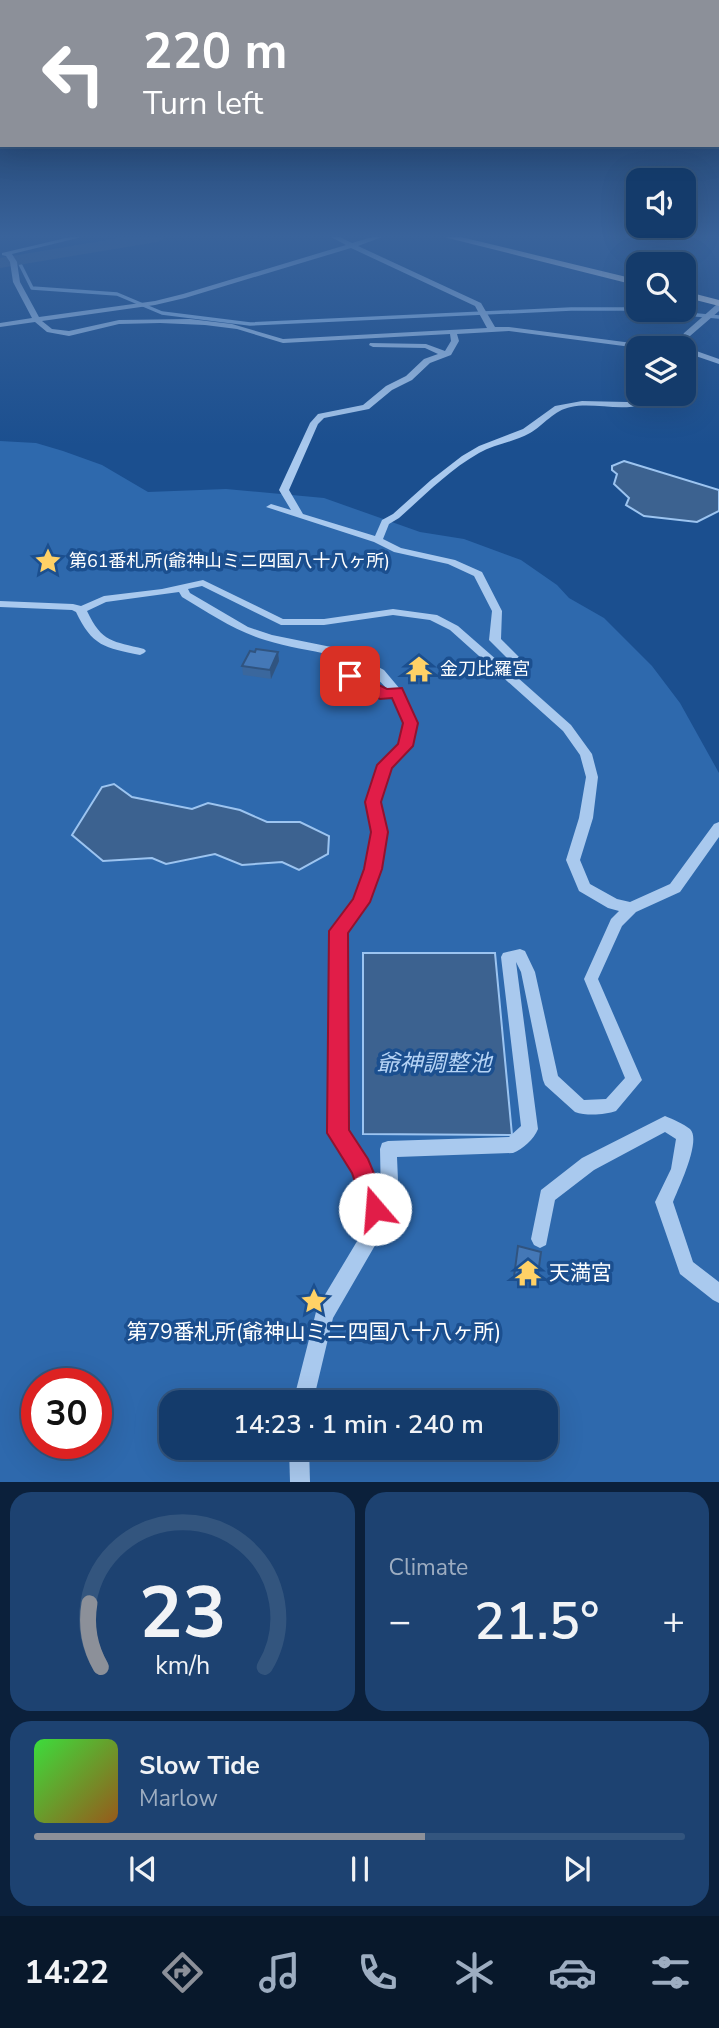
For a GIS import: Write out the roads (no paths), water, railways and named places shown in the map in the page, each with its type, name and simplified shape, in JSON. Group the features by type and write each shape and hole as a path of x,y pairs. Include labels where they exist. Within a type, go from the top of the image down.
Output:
{"street":[{"path":"29,306 42,327 65,333 115,323 144,321 231,326 268,339 284,341 492,329 541,332 626,344"},
{"path":"0,325 125,306"},
{"path":"479,306 492,329"},
{"path":"687,336 718,306"},
{"path":"298,514 284,490 314,423 321,416 366,407 389,388 409,378 427,361 445,354 455,341 453,332"},
{"path":"366,338 366,344 426,346 445,354"},
{"path":"696,354 719,362"},
{"path":"378,540 385,522 479,449 512,439 556,408 571,404 626,403"},
{"path":"271,507 378,540 398,550 452,562 478,574 497,611 495,640 513,657 511,679"},
{"path":"0,604 73,607 81,610 104,599 208,584 281,622 324,622 393,612 433,617 454,628 567,728 586,754 592,777 586,818 573,860 584,887 613,904 631,908"},
{"path":"181,587 186,595 244,629 269,638 342,653 380,673 396,692 411,723 405,746 385,765 373,802 379,832 373,869 361,902 339,931 338,1133 360,1167 372,1195 377,1224"},
{"path":"81,610 90,631 99,642 140,651"},
{"path":"330,674 350,676 385,695 396,692"},
{"path":"306,1390 324,1315 390,1204 388,1149 513,1145 530,1129 508,957 520,955 528,972 551,1080 581,1107 610,1106 634,1080 592,979 616,923 631,908 675,888 719,827"},
{"path":"540,1239 547,1196 588,1164 665,1124 685,1135 679,1169 664,1202 686,1268 719,1294"},
{"path":"299,1460 300,1482"}],"water":[{"path":"624,461 719,490 719,511 697,522 644,516 626,505 629,498 614,484 617,474 612,470 612,466"},
{"path":"114,784 132,797 192,809 208,803 240,810 267,822 300,822 329,836 328,854 299,870 282,862 242,865 215,854 166,864 152,858 103,861 72,835 102,787"},
{"name":"爺神調整池","path":"363,953 495,953 512,1135 363,1134"}],"waterway":[{"path":"146,306 162,313 250,324 571,309 626,309"},
{"path":"696,315 719,317"}],"place":[{"name":"第61番札所(爺神山ミニ四国八十八ヶ所)","path":"48,561"},
{"name":"金刀比羅宮","path":"419,669"},
{"name":"天満宮","path":"528,1273"},
{"name":"第79番札所(爺神山ミニ四国八十八ヶ所)","path":"314,1301"}]}
